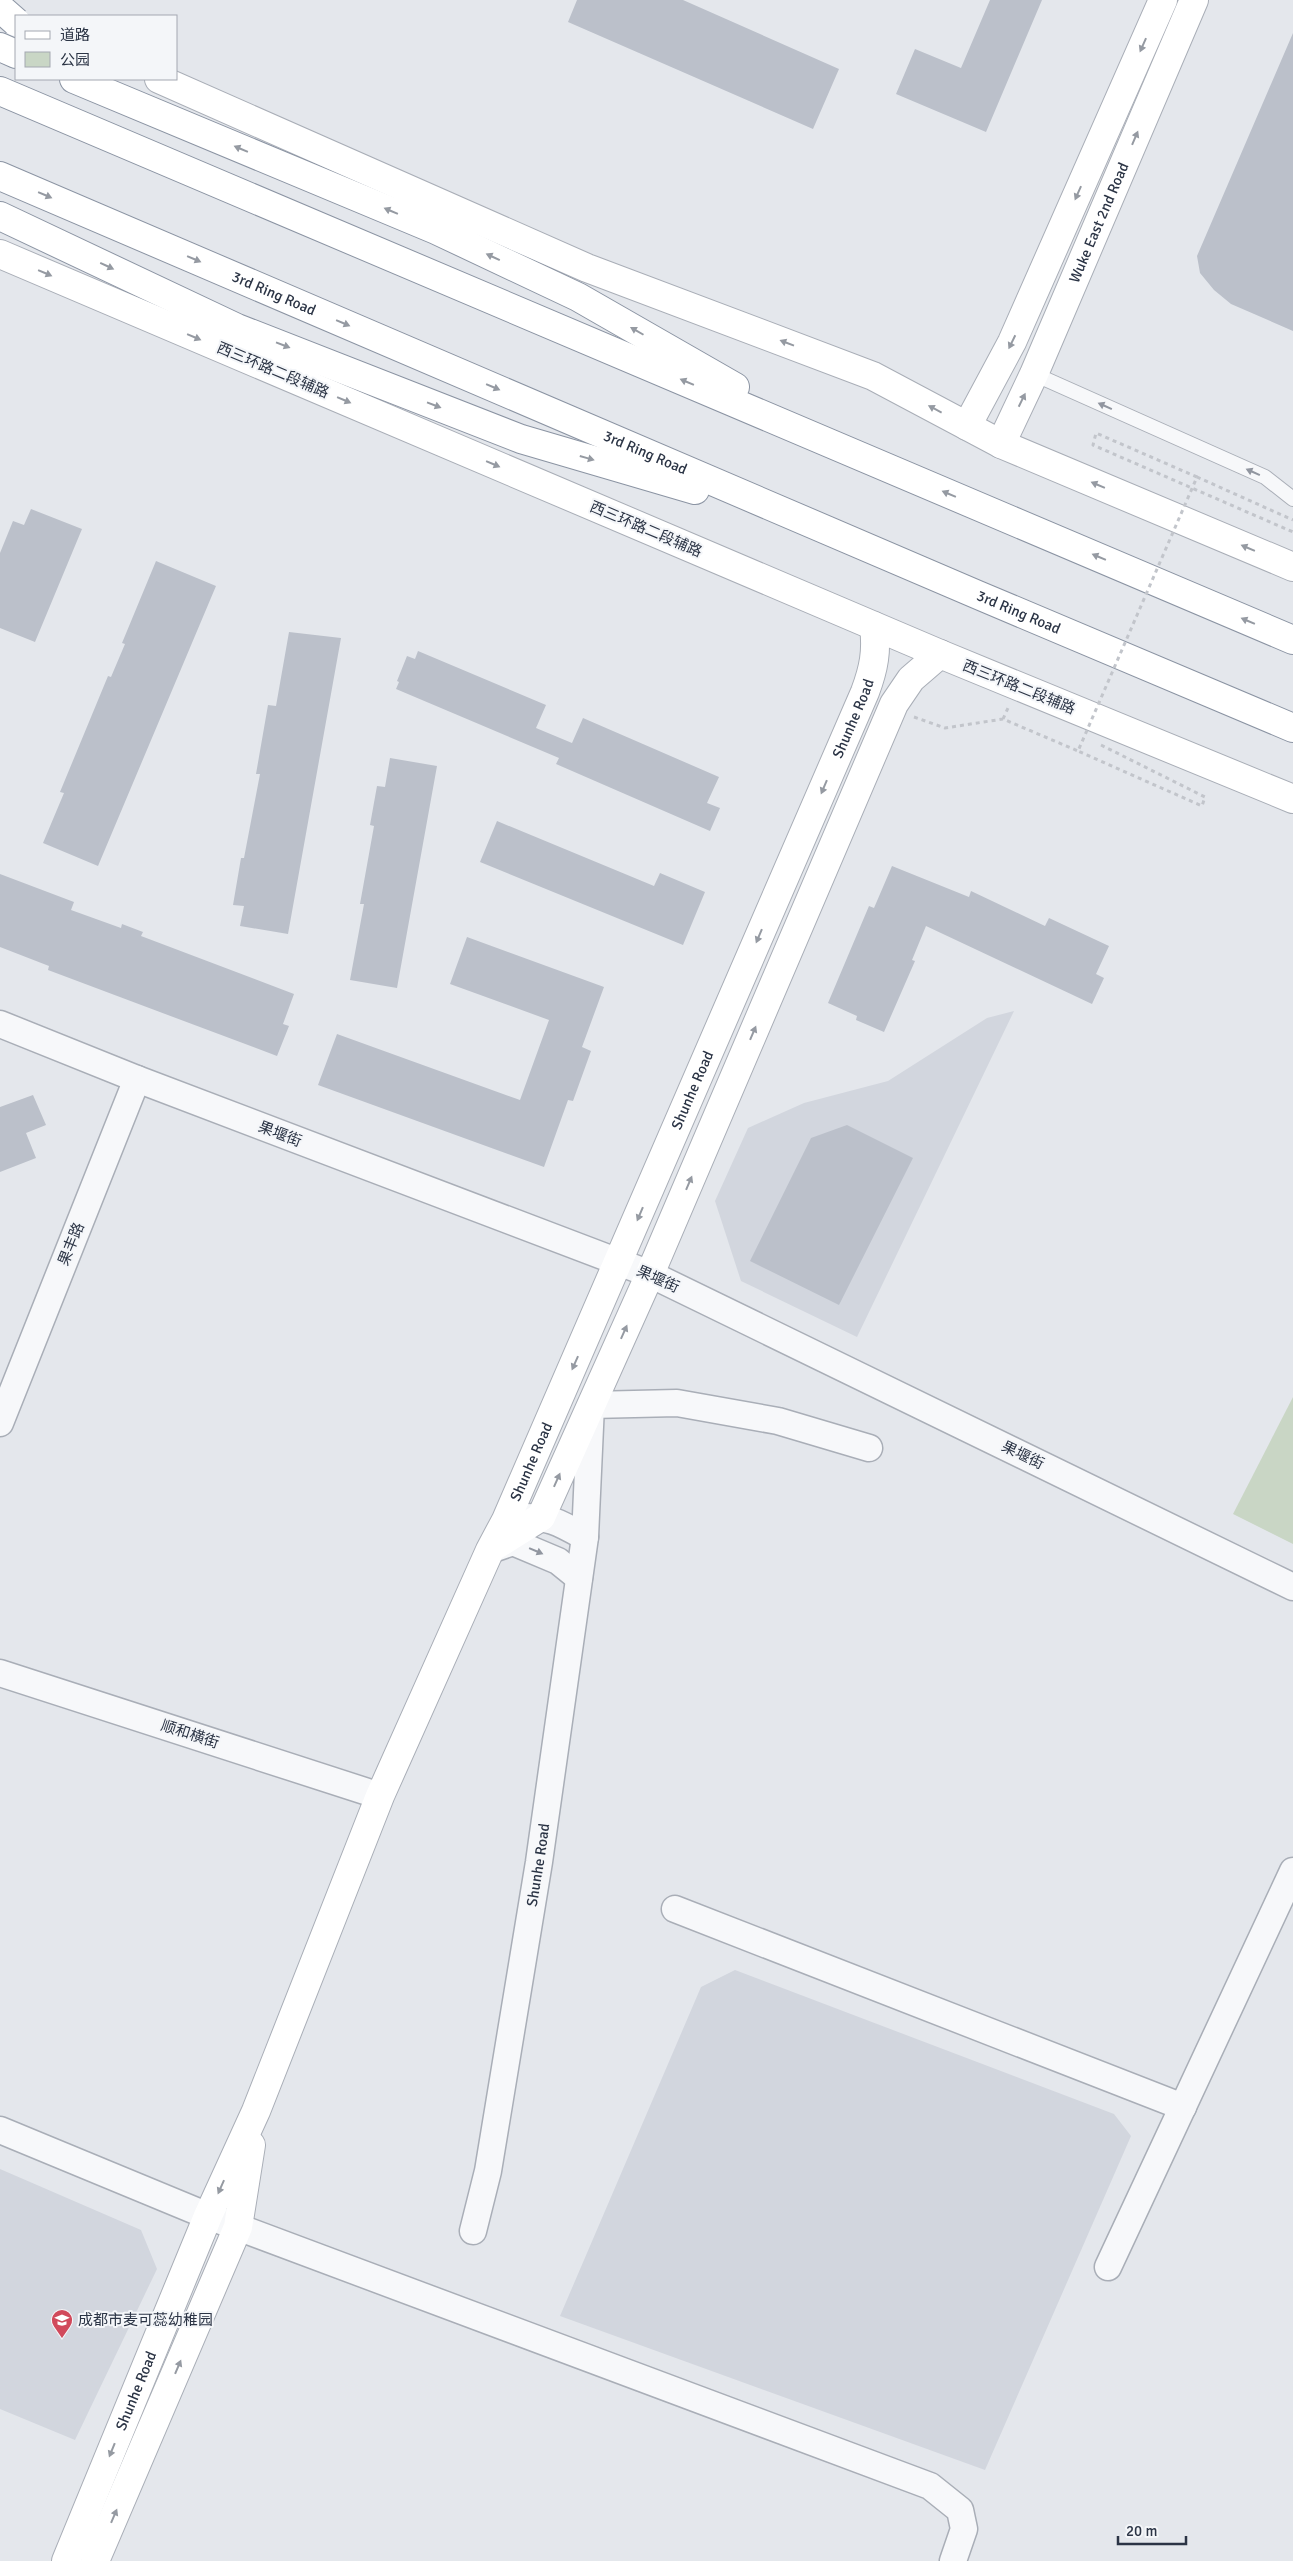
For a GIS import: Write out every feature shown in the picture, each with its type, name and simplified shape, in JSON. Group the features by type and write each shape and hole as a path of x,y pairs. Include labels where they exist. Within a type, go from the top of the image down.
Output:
{"main road":[{"name":"Wuke East 2nd Road","path":"967,426 1012,342 1163,0"},
{"name":"Wuke East 2nd Road","path":"1000,444 1034,374 1194,0"},
{"path":"0,8 16,15"},
{"path":"0,8 15,21"},
{"path":"0,47 15,54"},
{"path":"77,80 94,85 436,230 578,297 847,450"},
{"path":"161,80 587,268 873,376 1000,444 1293,567"},
{"path":"0,91 1293,640"},
{"name":"3rd Ring Road","path":"0,176 1293,728"},
{"path":"0,216 237,328 521,439 814,525"},
{"name":"西三环路二段辅路","path":"0,254 940,654 1293,800"},
{"name":"Shunhe Road","path":"66,2561 208,2216 256,2111 380,1796 490,1550 506,1520 619,1262 874,668 877,648 874,626"},
{"name":"Shunhe Road","path":"490,1550 540,1517 650,1274 894,704 911,680 940,654"},
{"name":"Shunhe Road","path":"95,2561 238,2227 256,2111"}],"street":[{"name":"果堰街","path":"0,1024 137,1079 650,1274 1293,1587"},
{"name":"果丰路","path":"3,1416 137,1079"},
{"path":"591,1405 677,1403 778,1421 869,1448"},
{"name":"Shunhe Road","path":"473,2231 488,2171 539,1862 585,1537 591,1405"},
{"path":"506,1520 540,1517 562,1524 585,1537"},
{"path":"490,1550 513,1542 558,1562 579,1578"},
{"name":"顺和横街","path":"0,1673 380,1796"},
{"path":"1108,2267 1293,1871"},
{"path":"675,1909 1183,2107"},
{"path":"0,2130 208,2216 930,2486 960,2510 964,2529 953,2561"}],"lane":[{"path":"1034,374 1265,477 1293,500"}],"path":[{"path":"1293,520 1096,433 1093,445 1206,496 1293,532"},
{"path":"1078,751 1198,477"},
{"path":"911,716 945,728 1003,719 1202,806 1205,797 1101,745"}],"shaded area":[{"path":"1014,1011 857,1337 741,1281 715,1201 748,1128 804,1103 888,1081 987,1018"},
{"path":"735,1970 1114,2114 1131,2136 985,2470 560,2316 701,1987"},
{"name":"成都市麦可蕊幼稚园","path":"0,2169 141,2230 157,2269 75,2440 0,2409"}],"green space":[{"path":"1293,1397 1293,1544 1233,1514"}],"building":[{"path":"577,0 683,0 839,69 813,129 568,22"},
{"path":"990,0 1042,0 986,132 896,94 915,49 961,68"},
{"path":"1293,33 1293,331 1231,304 1214,290 1200,273 1197,256"},
{"path":"31,509 82,529 35,642 0,628 0,553 13,521 24,525"},
{"path":"156,561 216,586 98,866 43,843 64,793 60,792 108,676 111,677 125,644 122,643"},
{"path":"289,632 341,638 288,934 240,926 244,906 233,905 241,858 244,858 260,774 256,774 268,705 276,706"},
{"path":"418,651 546,705 536,728 572,743 583,718 719,777 707,803 720,808 710,831 556,764 559,758 396,689 399,682 397,681 407,656 415,659"},
{"path":"390,758 437,766 397,988 350,980 364,904 360,904 374,826 370,825 377,786 385,787"},
{"path":"497,821 654,886 660,873 705,892 683,945 480,862"},
{"path":"892,866 969,897 971,891 1045,926 1049,918 1109,946 1096,974 1104,978 1092,1004 926,926 912,960 915,961 884,1032 856,1020 857,1016 828,1003 869,906 874,908"},
{"path":"0,874 74,902 71,910 121,928 122,924 143,932 141,936 294,994 283,1024 289,1026 277,1056 48,970 49,966 0,947"},
{"path":"467,937 604,987 582,1047 591,1051 573,1101 568,1100 544,1167 318,1085 337,1034 520,1100 549,1020 450,984"},
{"path":"33,1095 46,1125 26,1133 36,1158 0,1172 0,1107"},
{"path":"847,1125 913,1158 839,1305 750,1261 811,1138"}],"place":[{"name":"成都市麦可蕊幼稚园","path":"62,2339"}]}
